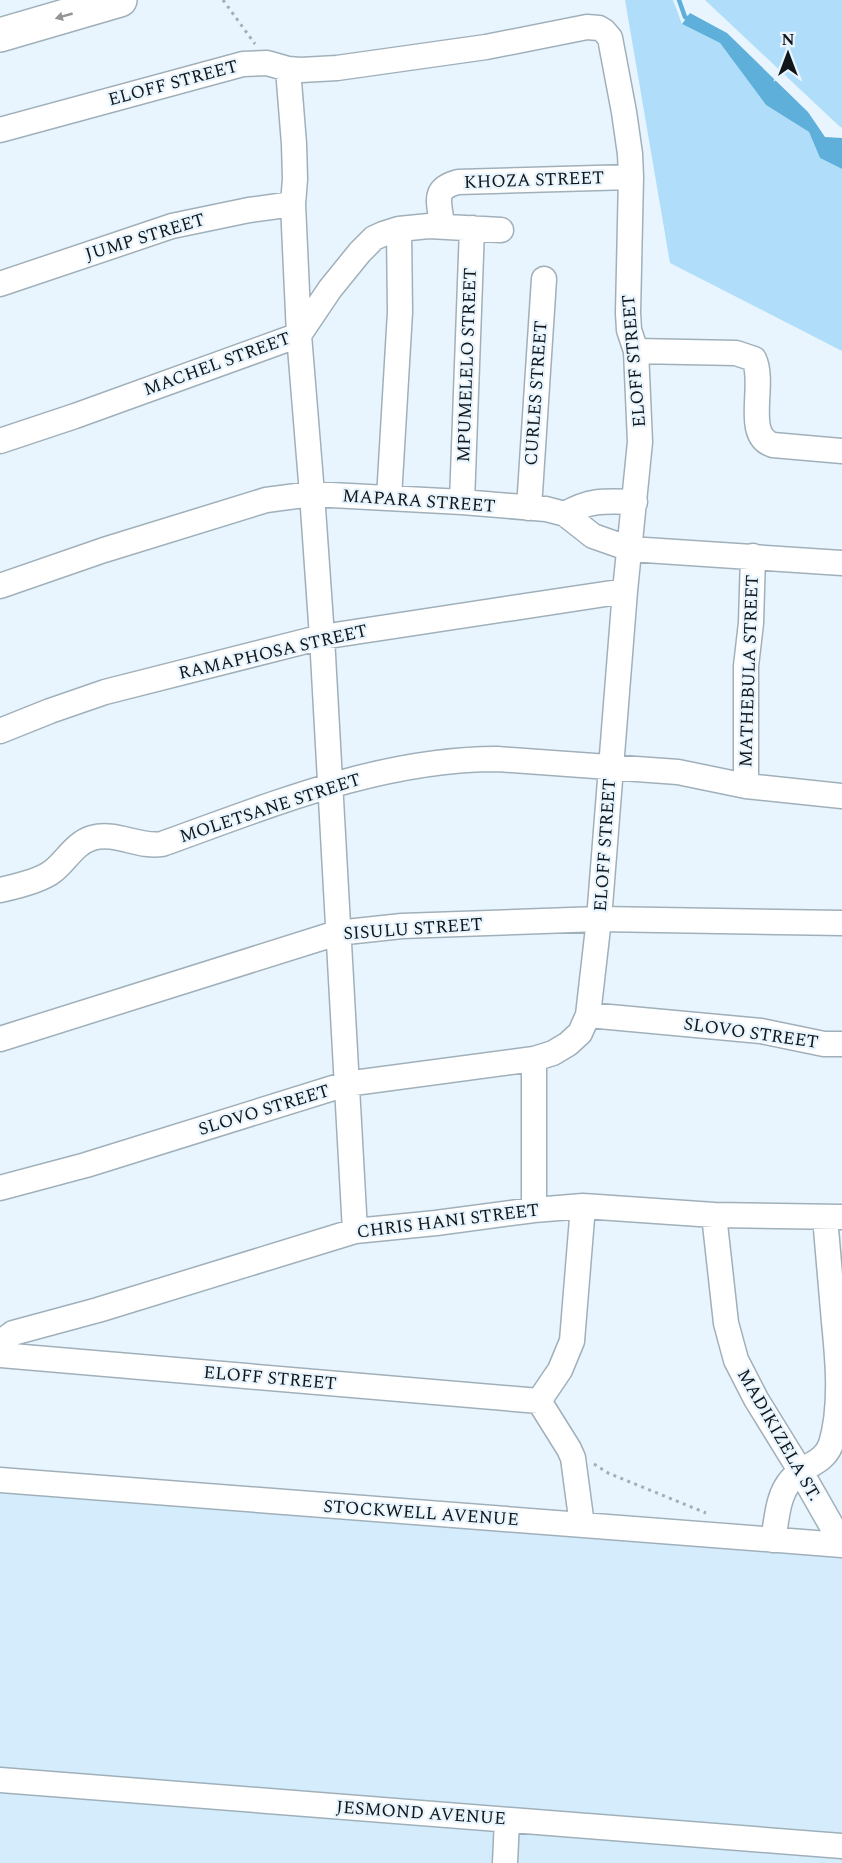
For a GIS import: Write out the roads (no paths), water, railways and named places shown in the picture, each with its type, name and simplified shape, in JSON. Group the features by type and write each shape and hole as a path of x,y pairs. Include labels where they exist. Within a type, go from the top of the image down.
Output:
{"highway":[{"path":"0,35 120,0"}],"street":[{"name":"ELOFF STREET","path":"0,130 243,64 316,69 381,63 486,47 587,27 598,28 610,38 630,154 628,313 629,330 636,351 641,429 625,591 599,919 588,1015 580,1033 568,1044 553,1053 534,1059"},
{"path":"277,66 294,144 293,204 299,334 322,637 355,1231"},
{"name":"KHOZA STREET","path":"442,226 440,191 445,186 458,182 631,177"},
{"name":"JUMP STREET","path":"0,284 171,226 249,210 293,204"},
{"name":"MACHEL STREET","path":"0,441 299,334 330,289 366,244 383,234 399,230 442,226 501,230"},
{"name":"MPUMELELO STREET","path":"462,502 472,228"},
{"path":"389,498 400,312 399,230"},
{"name":"CURLES STREET","path":"529,508 544,279"},
{"path":"636,351 736,353 747,356 753,359 758,373 757,426 760,437 773,445 842,451"},
{"name":"MAPARA STREET","path":"0,586 104,550 266,500 312,494 529,508 565,514 593,536 630,549 842,563"},
{"path":"565,514 591,502 635,502"},
{"name":"MATHEBULA STREET","path":"746,786 746,666 751,624 753,556"},
{"name":"RAMAPHOSA STREET","path":"0,731 105,692 322,637 625,591"},
{"name":"MOLETSANE STREET","path":"0,890 52,872 90,838 109,837 146,845 162,844 329,785 402,767 469,759 611,766 678,772 746,786 842,796"},
{"name":"SISULU STREET","path":"0,1039 337,933 402,926 599,919 842,923"},
{"name":"SLOVO STREET","path":"588,1015 761,1031 824,1044 842,1044"},
{"path":"534,1059 534,1210"},
{"name":"SLOVO STREET","path":"0,1188 86,1165 346,1084 534,1059"},
{"path":"582,1525 575,1472 569,1449 539,1401 564,1363 572,1341 583,1206"},
{"name":"CHRIS HANI STREET","path":"0,1343 13,1333 98,1310 355,1231 583,1206 714,1215 833,1217"},
{"name":"MADIKIZELA ST.","path":"714,1215 730,1343 748,1384 842,1545"},
{"path":"773,1540 781,1496 792,1478 827,1454 835,1434 838,1366 833,1217"},
{"name":"ELOFF STREET","path":"0,1355 539,1401"},
{"name":"STOCKWELL AVENUE","path":"0,1480 842,1545"},
{"name":"JESMOND AVENUE","path":"0,1780 842,1846"},
{"path":"505,1863 507,1820"}],"waterway":[{"path":"679,0 685,17 691,20"}]}
